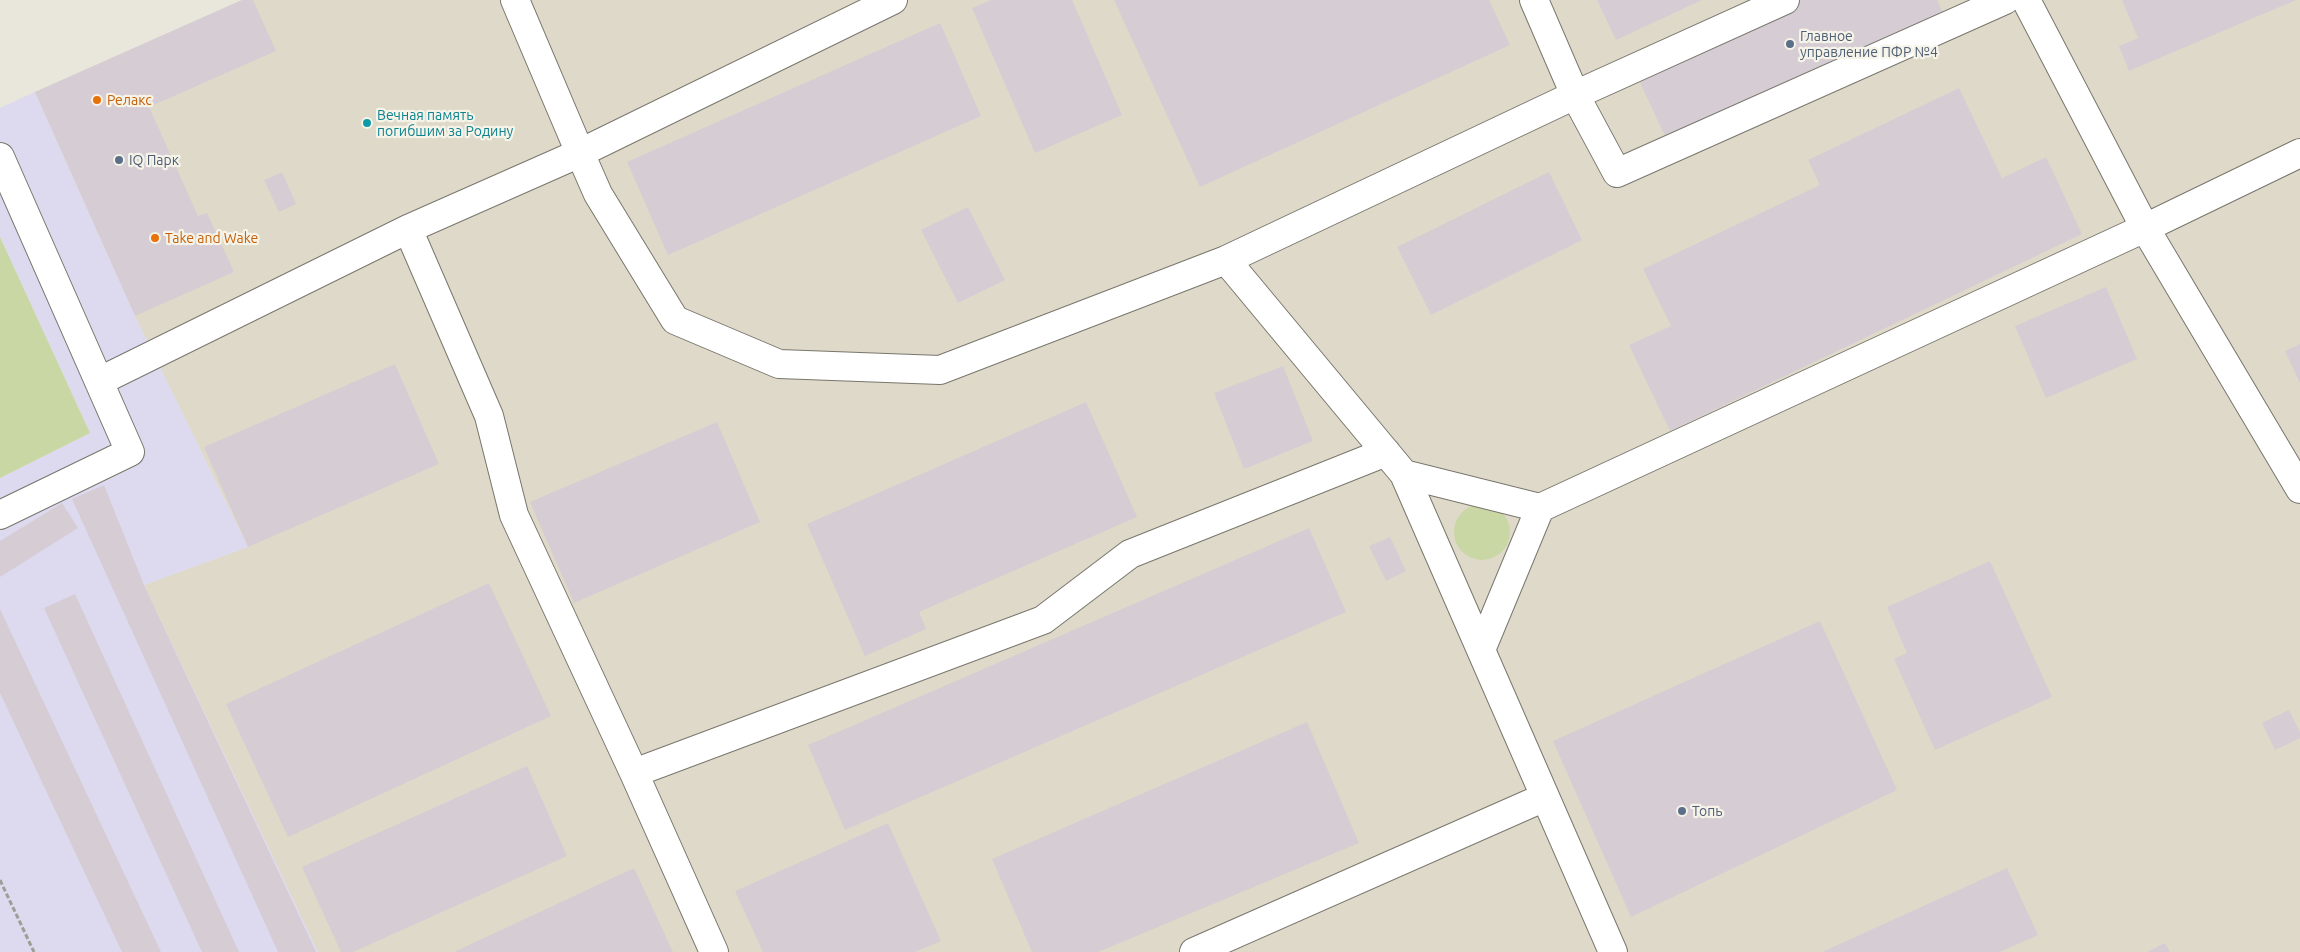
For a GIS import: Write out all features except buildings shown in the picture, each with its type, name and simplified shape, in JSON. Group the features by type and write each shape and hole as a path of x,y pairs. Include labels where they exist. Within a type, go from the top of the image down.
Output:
{"lane":[{"path":"515,0 598,194 675,320 780,364 940,370 1226,260 1575,95 1785,0"},
{"path":"100,381 408,229 580,152 893,0"},
{"path":"1534,0 1575,95 1617,173 2005,0"},
{"path":"2026,0 2145,228 2300,489"},
{"path":"1404,474 1540,508 2145,228 2300,153"},
{"path":"0,157 130,452 0,515"},
{"path":"408,229 489,416 514,515 634,773 714,952"},
{"path":"1226,260 1404,474 1613,952"},
{"path":"634,773 1043,620 1130,554 1386,452"},
{"path":"1481,650 1540,508"},
{"path":"1194,952 1545,797"}],"path":[{"path":"0,880 34,952"}],"shaded area":[{"path":"242,0 2300,0 2300,952 318,952 144,585 248,547 135,316 35,92"},
{"path":"35,92 135,316 248,547 144,585 318,952 0,952 0,478 90,433 0,237 0,108"}],"green space":[{"path":"0,237 90,433 0,478"},
{"path":"1477,504 1487,504 1502,512 1508,521 1510,532 1508,543 1502,552 1487,560 1477,560 1466,555 1459,548 1454,537 1454,527 1459,516 1466,509"}],"place":[{"name":"Главное управление ПФР №4","path":"1790,44"},
{"name":"Релакс","path":"97,100"},
{"name":"Вечная память погибшим за Родину","path":"367,123"},
{"name":"IQ Парк","path":"119,160"},
{"name":"Take and Wake","path":"155,238"},
{"name":"Топь","path":"1682,811"}]}
